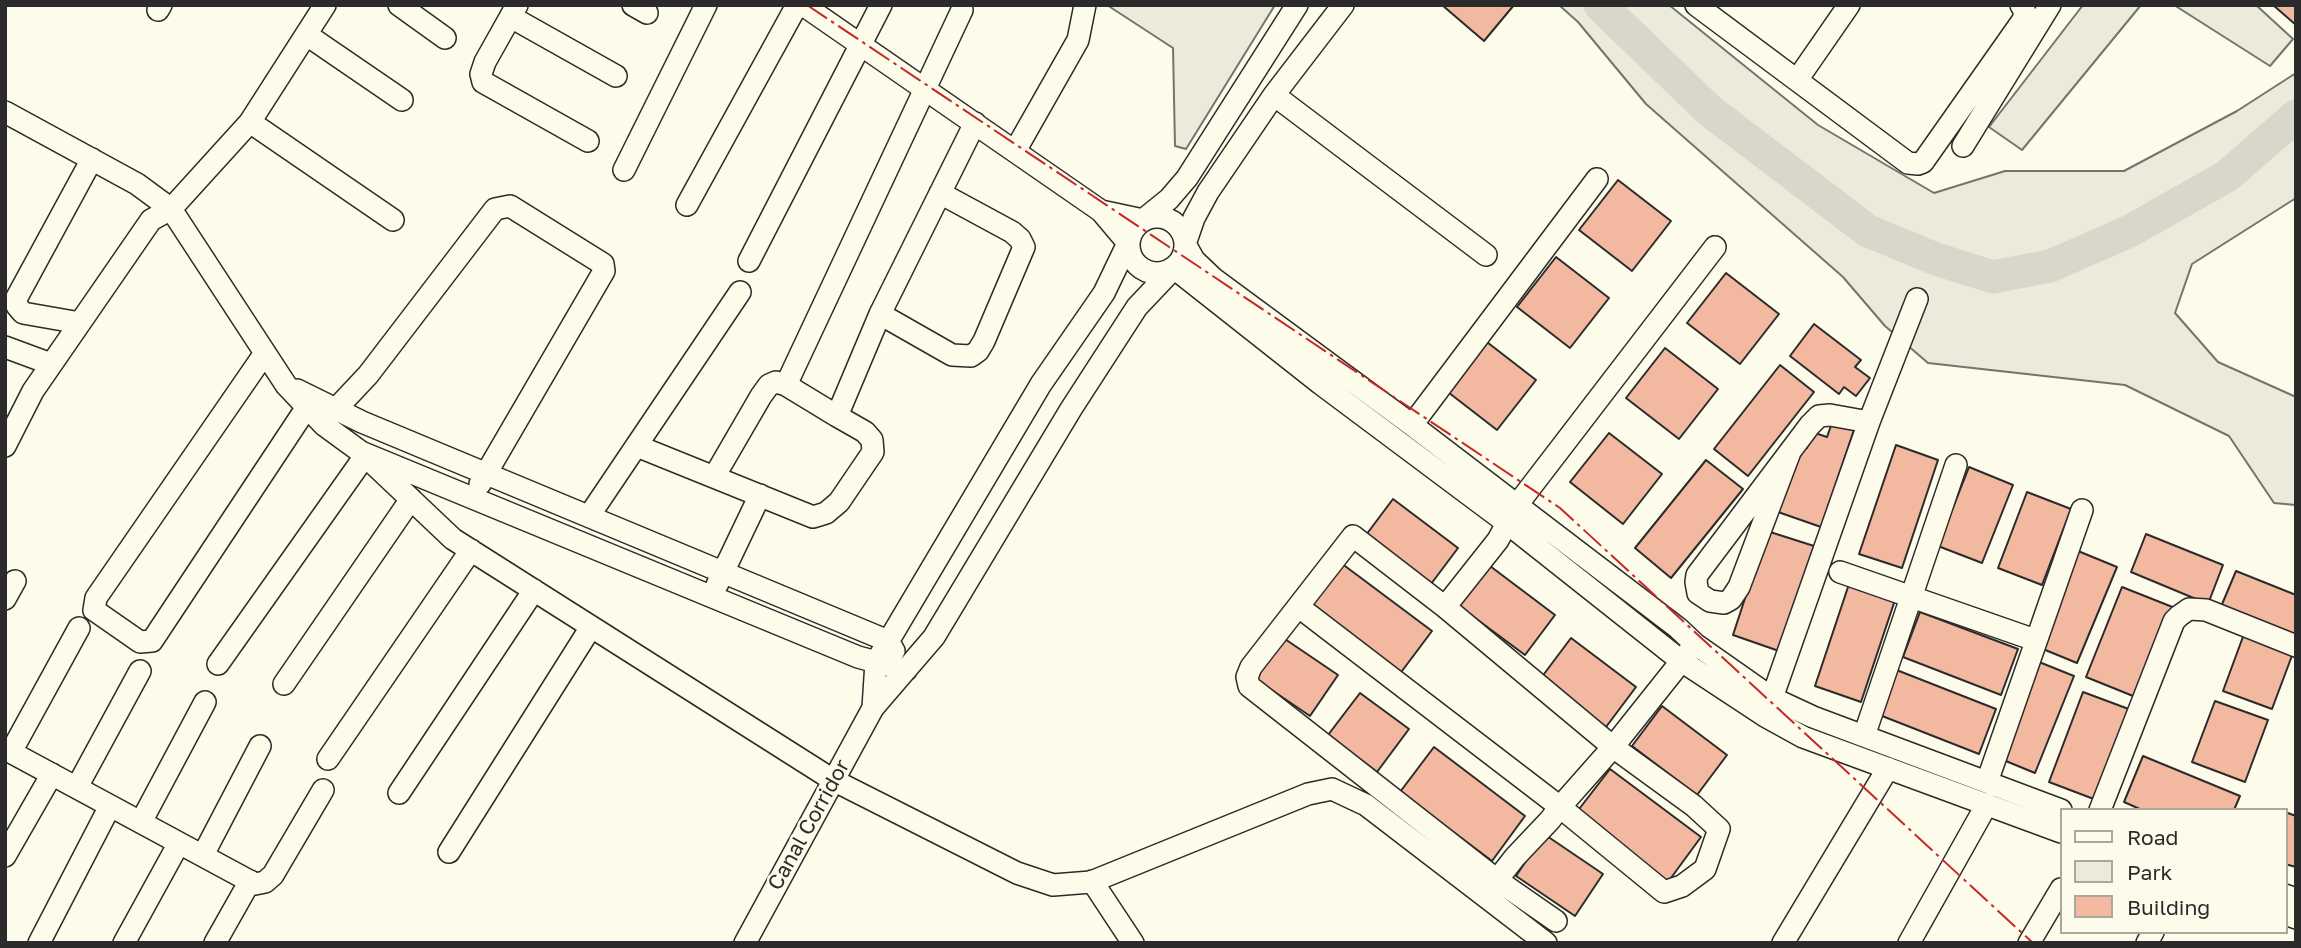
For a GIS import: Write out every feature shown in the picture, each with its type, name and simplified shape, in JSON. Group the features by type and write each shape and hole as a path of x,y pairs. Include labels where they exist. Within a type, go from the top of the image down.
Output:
{"street":[{"path":"5,446 33,391 151,220 171,209 250,122 326,5"},
{"path":"399,5 445,38"},
{"path":"624,170 706,5"},
{"path":"687,205 797,5"},
{"path":"803,5 1101,211 1128,243 1129,253 1140,269 1158,274 1174,268"},
{"path":"749,261 881,5"},
{"path":"1015,150 1078,40 1085,5"},
{"path":"873,708 876,662 1041,384 1104,293 1136,226 1169,199 1186,178 1297,5"},
{"path":"873,708 934,637 1071,409 1137,307 1174,268 1184,253 1194,218 1208,192 1274,95 1343,5"},
{"path":"1696,5 1908,163 1923,162 2023,20 2025,12 2021,5"},
{"path":"1797,80 1849,5"},
{"path":"1963,146 2050,5"},
{"path":"786,385 962,10"},
{"path":"588,141 483,82 481,74 485,62 514,11 616,76"},
{"path":"307,35 402,100"},
{"path":"1274,95 1486,255"},
{"path":"5,111 137,184 171,209 286,385 324,425 363,454 453,539 833,780 1017,873 1053,885 1092,881 1308,794 1332,789 1366,805 1546,943"},
{"path":"250,122 393,219"},
{"path":"837,415 880,314 975,123"},
{"path":"80,323 23,313 17,306 16,299 92,159"},
{"path":"1412,425 1597,179"},
{"path":"880,314 952,355 971,356 984,341 1024,247 1012,232 940,193"},
{"path":"336,409 368,375 495,209 510,206 603,264 604,271 485,473 473,498"},
{"path":"1101,211 1143,220 1162,218 1171,221 1178,227 1194,260 1214,279 1412,425 1681,660 1780,709 1864,736 2060,810"},
{"path":"1445,607 1497,540 1512,514 1715,247"},
{"path":"1174,268 1321,384 1678,628 1780,709 1803,737 2060,832"},
{"path":"589,516 740,292"},
{"path":"1780,709 1869,422 1917,299"},
{"path":"5,347 51,365"},
{"path":"265,353 96,598 94,610 140,642 152,641 307,407"},
{"path":"637,446 813,517 826,513 839,502 873,452 872,440 865,432 837,415 786,385 776,382 769,385 714,477"},
{"path":"286,385 485,473 888,641 906,670"},
{"path":"1790,452 1739,587 1731,599 1724,603 1710,601 1698,593 1698,575 1790,452 1819,416 1830,415 1869,422"},
{"path":"363,454 858,657 906,670"},
{"path":"218,664 363,454"},
{"path":"1864,736 1956,465"},
{"path":"712,597 760,495"},
{"path":"284,684 411,499"},
{"path":"1987,782 2081,510"},
{"path":"1298,607 1560,807 1664,892 1682,886 1705,869 1719,829 1694,806 1614,747 1445,607 1353,537 1298,607 1251,667 1247,677 1249,686 1496,880 1556,921"},
{"path":"328,758 471,550"},
{"path":"1840,572 2035,640"},
{"path":"398,793 534,590"},
{"path":"2101,808 2174,621 2179,616 2189,609 2206,610 2296,646"},
{"path":"449,852 591,627"},
{"path":"79,628 8,750 255,884 265,882 273,875 323,790"},
{"path":"1496,880 1614,747 1695,644"},
{"path":"77,788 139,671"},
{"path":"141,822 205,702"},
{"name":"Canal Corridor","path":"745,943 873,708"},
{"path":"203,855 260,746"},
{"path":"1783,943 1888,768"},
{"path":"5,856 52,774"},
{"path":"1909,943 1987,804"},
{"path":"39,943 110,806"},
{"path":"124,943 179,843"},
{"path":"215,943 250,881"},
{"path":"1092,881 1133,943"},
{"path":"2029,943 2060,891"}],"green space":[{"path":"1107,5 1275,5 1186,149 1175,146 1173,48"},
{"path":"1559,5 1669,5 1818,125 1934,193 2005,171 2124,171 2237,111 2296,73 2296,198 2192,264 2175,313 2218,362 2296,397 2296,505 2274,503 2229,436 2125,385 1928,363 1885,326 1843,277 1646,104 1578,22"},
{"path":"2083,5 2141,5 2022,150 1989,127"},
{"path":"2174,5 2256,5 2293,39 2270,66"}],"building":[{"path":"1442,5 1514,5 1484,41"},
{"path":"2273,5 2296,5 2296,25"},
{"path":"1618,180 1671,221 1632,271 1579,230"},
{"path":"1556,257 1609,298 1570,348 1517,307"},
{"path":"1726,273 1779,314 1740,364 1687,323"},
{"path":"1814,324 1861,360 1855,367 1870,378 1856,396 1844,387 1839,394 1790,356"},
{"path":"1483,339 1536,380 1497,430 1444,389"},
{"path":"1665,348 1718,389 1679,439 1626,398"},
{"path":"1780,365 1814,392 1748,476 1714,449"},
{"path":"1833,420 1855,427 1821,527 1778,512 1800,446 1807,448 1812,432 1827,437"},
{"path":"1609,433 1662,474 1623,524 1570,482"},
{"path":"1896,445 1938,460 1902,568 1859,554"},
{"path":"1706,460 1743,489 1671,578 1635,548"},
{"path":"1969,467 2013,485 1982,563 1938,546"},
{"path":"2027,492 2071,509 2042,585 1998,568"},
{"path":"1393,499 1458,548 1428,588 1363,539"},
{"path":"1767,531 1814,546 1779,651 1733,635"},
{"path":"2146,534 2223,565 2208,604 2131,572"},
{"path":"2078,551 2117,567 2077,663 2038,647"},
{"path":"1341,563 1432,631 1399,675 1307,607"},
{"path":"1490,566 1555,615 1525,655 1459,606"},
{"path":"2236,571 2296,595 2296,640 2220,609"},
{"path":"1849,584 1895,600 1861,702 1815,686"},
{"path":"2122,587 2175,608 2138,698 2086,677"},
{"path":"1920,612 2018,649 2001,695 1903,657"},
{"path":"2244,634 2293,653 2272,709 2223,691"},
{"path":"1279,635 1338,675 1310,716 1251,676"},
{"path":"1571,638 1636,687 1606,727 1541,678"},
{"path":"2034,660 2074,676 2035,773 1996,757"},
{"path":"1894,669 1996,709 1979,754 1877,714"},
{"path":"2083,692 2134,711 2099,801 2049,782"},
{"path":"1360,693 1409,729 1377,772 1328,735"},
{"path":"2215,701 2268,720 2245,782 2192,762"},
{"path":"1662,706 1727,755 1697,795 1632,746"},
{"path":"1434,747 1525,816 1492,861 1400,792"},
{"path":"2143,756 2240,796 2235,808 2138,808 2124,802"},
{"path":"1610,769 1701,837 1668,882 1576,813"},
{"path":"2287,813 2296,816 2296,867 2287,865"},
{"path":"1544,834 1603,874 1575,916 1516,876"}],"waterway":[{"path":"1600,5 1710,111 1868,231 1936,259 1993,277 2050,266 2130,231 2227,176 2296,116"}],"power":[{"path":"807,5 1560,508 2033,943"}]}
